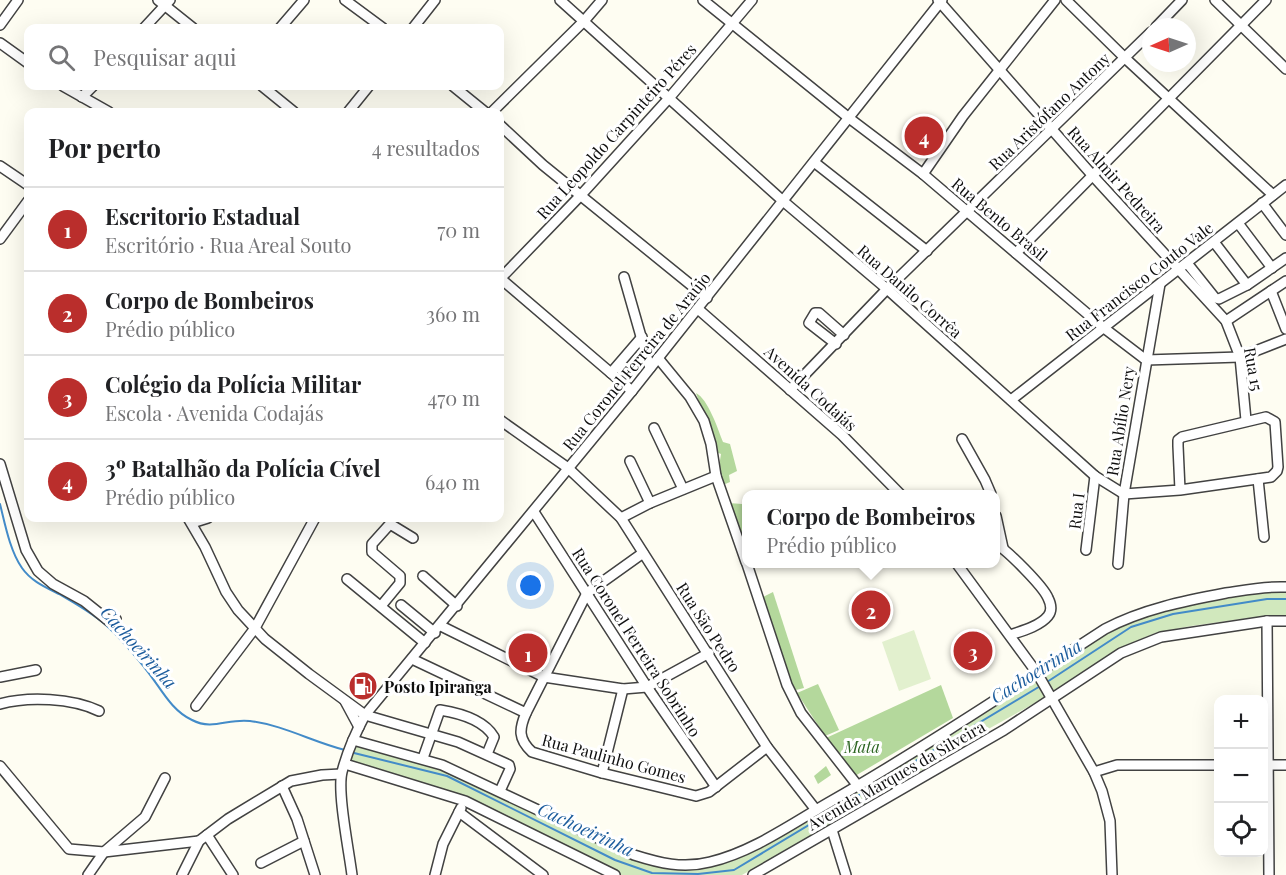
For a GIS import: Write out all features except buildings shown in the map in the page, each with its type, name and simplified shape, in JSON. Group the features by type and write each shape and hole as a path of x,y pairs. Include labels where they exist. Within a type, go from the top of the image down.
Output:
{"street":[{"path":"0,25 18,0"},
{"path":"283,24 304,0"},
{"path":"416,24 435,0"},
{"name":"Rua Danilo Corrêa","path":"560,0 783,201 887,289 1095,476 1124,494"},
{"path":"496,108 584,21 602,0"},
{"name":"Rua Bento Brasil","path":"703,0 968,211 1104,328 1146,360"},
{"name":"Rua Leopoldo Carpinteiro Péres","path":"504,275 670,98 752,0"},
{"path":"922,174 963,116 1055,0"},
{"path":"1066,0 1273,195"},
{"path":"1165,18 1182,0"},
{"path":"1215,0 1286,69"},
{"path":"1016,253 1266,0"},
{"name":"Rua Almir Pedreira","path":"940,1 1093,176 1183,266"},
{"name":"Rua Coronel Ferreira de Araújo","path":"344,766 365,715 633,391 940,1"},
{"path":"147,24 164,2 189,24"},
{"path":"351,2 377,24"},
{"name":"Rua Aristófano Antony","path":"790,390 887,289 1142,41"},
{"path":"0,43 24,60"},
{"path":"70,90 102,108"},
{"path":"82,97 89,90"},
{"path":"267,90 289,108"},
{"path":"351,108 366,90"},
{"path":"458,90 480,108"},
{"path":"504,129 543,165 707,298"},
{"path":"814,162 927,251"},
{"path":"0,166 24,182"},
{"name":"Rua Francisco Couto Vale","path":"1011,400 1286,185"},
{"path":"1262,203 1286,235"},
{"path":"0,239 24,206"},
{"path":"1238,223 1272,268"},
{"path":"1214,242 1247,285"},
{"path":"1183,266 1215,298 1219,299 1247,285 1286,258"},
{"name":"Rua 15","path":"1183,266 1226,321 1240,357 1246,420"},
{"path":"624,277 650,368"},
{"path":"1226,321 1286,281"},
{"path":"504,282 633,391"},
{"name":"Rua Abílio Nery","path":"1118,564 1124,494 1160,284"},
{"path":"1271,291 1286,329"},
{"name":"Avenida Codajás","path":"698,309 842,435 895,490"},
{"path":"836,344 809,323 815,313 819,313 844,335"},
{"path":"611,373 642,337"},
{"path":"1146,360 1240,357 1286,339"},
{"path":"658,358 690,397 704,421 711,444 716,476 742,549"},
{"path":"1124,494 1180,490 1271,477 1278,468 1275,422 1266,417 1246,420 1191,434 1178,440 1180,490"},
{"name":"Rua São Pedro","path":"504,423 568,468 621,518 767,747 816,810"},
{"path":"654,428 683,489"},
{"path":"962,439 989,490"},
{"path":"630,461 650,503"},
{"path":"0,464 26,550 38,571 53,584 84,601 109,621 114,622 116,619"},
{"path":"621,518 650,503 716,476"},
{"name":"Rua I","path":"1086,550 1095,476"},
{"path":"1258,480 1264,537"},
{"name":"Rua Coronel Ferreira Sobrinho","path":"534,512 647,687 716,787"},
{"path":"191,522 226,592 238,610 265,639 365,715 458,742 511,767 500,791"},
{"path":"196,706 255,628 313,522"},
{"path":"381,606 401,579 372,552 372,544 390,524 413,538"},
{"path":"1000,547 1048,597 1051,607 1049,615 1041,622 1010,635"},
{"name":"Rua Paulinho Gomes","path":"643,553 587,593 526,713 520,727 520,737 532,752 602,773 693,796 704,795 716,787"},
{"path":"749,568 776,655 801,713 858,786"},
{"path":"960,568 1038,675 1094,772 1110,821 1112,875"},
{"path":"423,576 457,606"},
{"path":"347,579 425,643"},
{"name":"Avenida Marques da Silveira","path":"352,742 423,758 500,791 634,855 677,866 708,863 744,851 858,786 1038,675 1125,618 1200,598 1267,586 1286,587"},
{"path":"401,605 438,629 544,677 622,689 647,687 709,653"},
{"path":"1266,749 1268,621"},
{"name":"Avenida Marques da Silveira","path":"753,875 832,830 1121,653 1151,640 1192,631 1268,621 1286,621"},
{"path":"412,659 526,713"},
{"path":"0,677 36,670"},
{"path":"602,773 622,689"},
{"path":"0,704 28,699 72,702 87,705 99,711"},
{"path":"344,699 359,727"},
{"path":"423,758 440,711 465,717 487,728 493,734 494,740 487,754"},
{"path":"716,787 767,747"},
{"path":"1094,772 1117,765 1214,765"},
{"path":"1268,765 1286,765"},
{"path":"0,766 66,846 76,851 104,852 199,841"},
{"path":"344,766 342,800 352,875"},
{"path":"182,875 199,841 228,819 282,786 344,766 465,801 609,874"},
{"path":"88,875 104,852 145,817 165,778"},
{"path":"282,786 297,819 315,875"},
{"path":"435,875 443,844 465,801"},
{"path":"1267,803 1269,875"},
{"path":"459,812 543,875"},
{"path":"832,830 846,875"},
{"path":"207,835 233,875"},
{"path":"261,863 304,841"}],"green space":[{"path":"696,393 705,401 723,442 730,444 737,471 729,475 730,482 723,485 718,473 721,454 716,452"},
{"path":"729,503 742,504 742,541"},
{"path":"1267,590 1286,591 1286,617 1256,617 1191,626 1155,633 1132,643 1055,692 981,733 901,783 742,875 621,875 446,790 348,762 354,743 452,771 624,855 654,866 675,868 741,854 1125,620 1175,606"},
{"path":"773,592 804,688 796,690 791,687 761,598"},
{"path":"914,630 931,679 899,691 882,642"},
{"path":"818,684 839,730 825,736 797,693"},
{"name":"Mata","path":"941,685 953,718 855,776 826,738"},
{"path":"826,766 831,775 818,784 814,776"}],"waterway":[{"name":"Cachoeirinha","path":"0,504 11,546 26,573 108,627 150,674 171,704 184,716 207,724 242,721 262,723 345,750"},
{"name":"Cachoeirinha","path":"1047,682 1131,627 1173,614 1267,599 1286,599"},
{"name":"Cachoeirinha","path":"350,752 447,776 615,860 652,873 698,874 734,870 1042,685"}],"place":[{"name":"3º Batalhão da Polícia Cível","path":"924,136"},
{"name":"Corpo de Bombeiros","path":"871,610"},
{"name":"Colégio da Polícia Militar","path":"973,651"},
{"name":"Escritorio Estadual","path":"528,653"},
{"name":"Posto Ipiranga","path":"363,686"}]}
